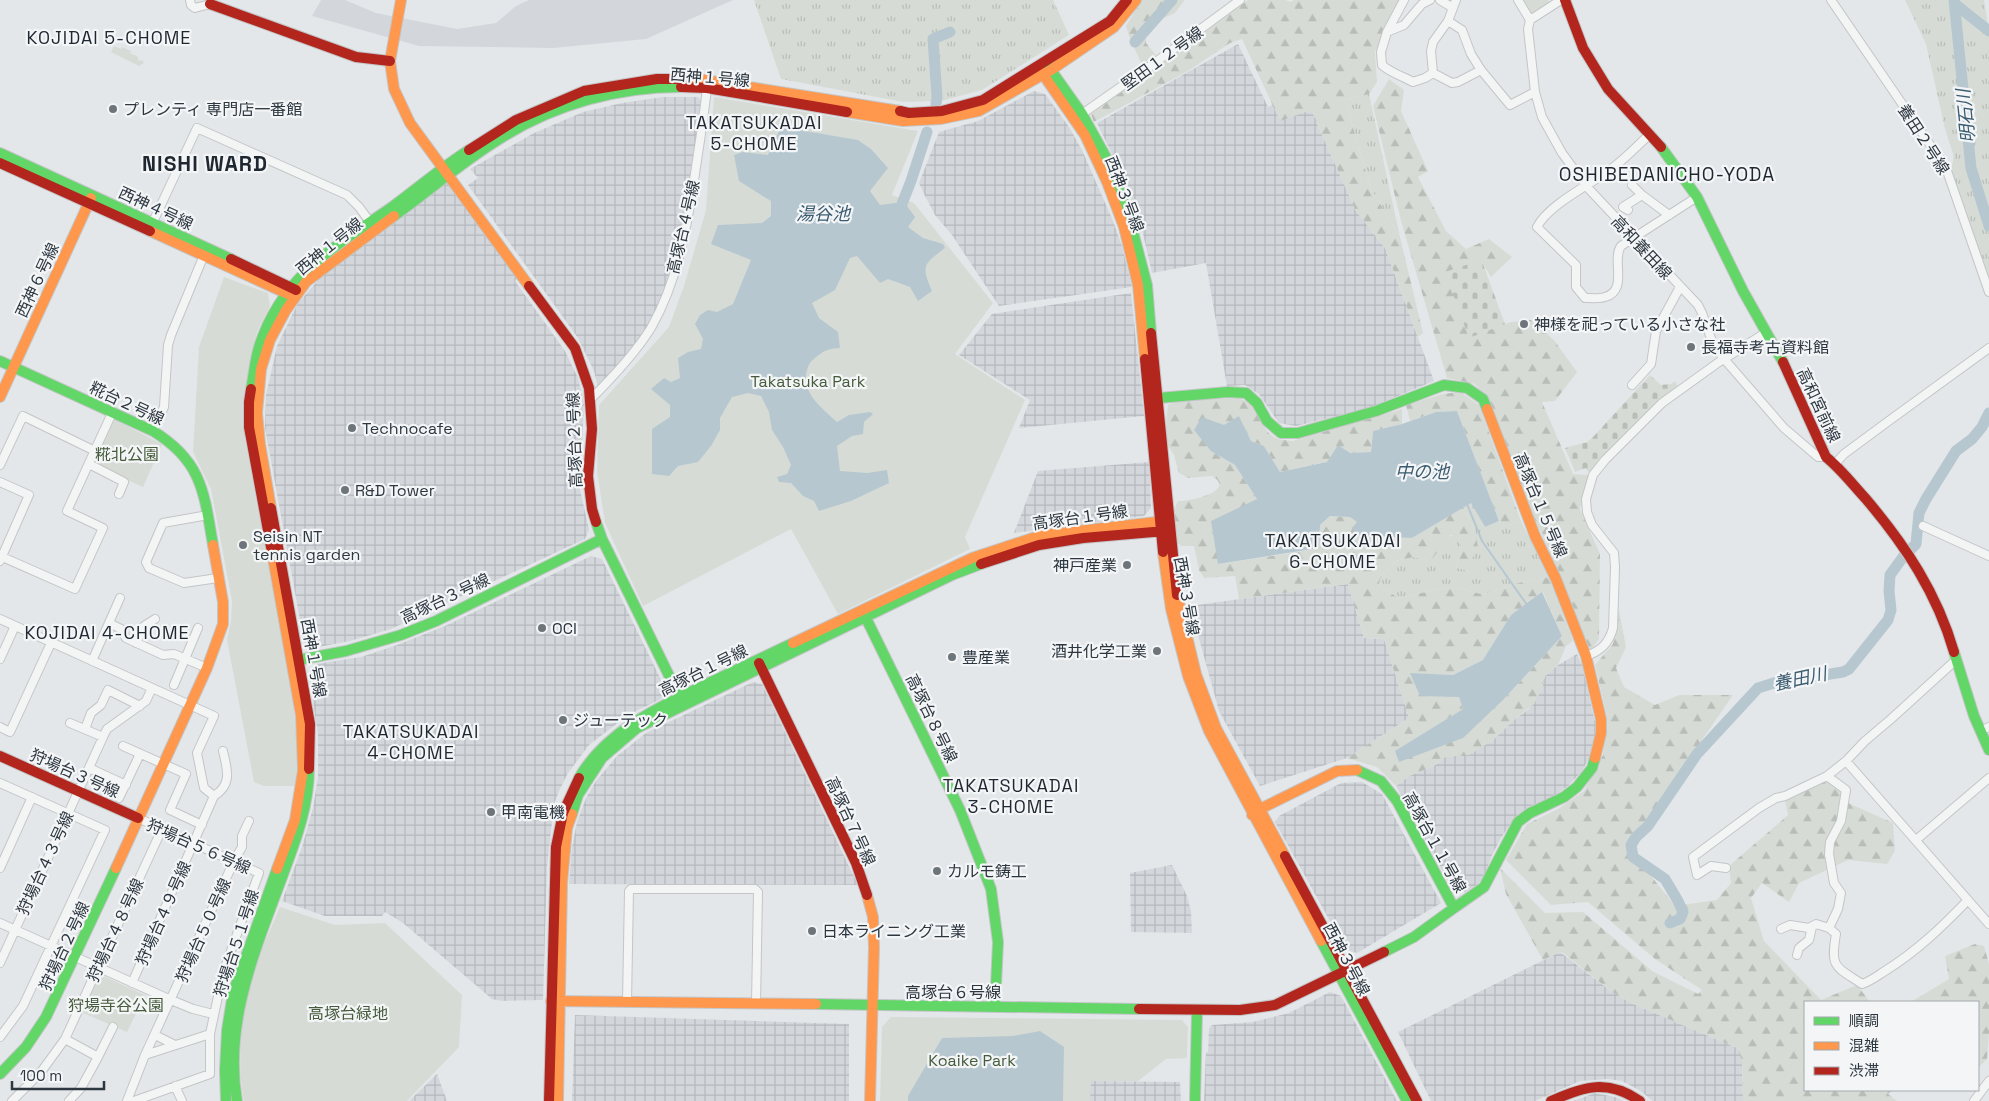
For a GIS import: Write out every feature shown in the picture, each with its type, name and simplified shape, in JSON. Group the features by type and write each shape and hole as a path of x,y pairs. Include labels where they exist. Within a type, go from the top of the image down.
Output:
{"street":[{"path":"190,0 191,5 195,8 207,2 356,57 390,58"},
{"name":"高塚台２号線","path":"402,0 390,58 394,89 410,123 574,348 589,388 592,429 588,476 592,509 602,538 681,701"},
{"name":"西神１号線","path":"292,292 446,171 516,120 584,91 622,83 657,79 699,80 909,113 942,111 983,100 1044,69 1110,21 1127,0"},
{"name":"西神１号線","path":"236,1101 233,1078 234,1035 244,983 301,825 309,778 310,724 296,661 258,436 256,400 258,380 270,340 292,292 314,262 418,188 511,131 569,104 612,93 678,86 707,88 903,121 941,120 979,111 1114,27 1126,16 1136,0"},
{"name":"堅田１２号線","path":"1082,114 1150,68 1240,0"},
{"path":"1404,0 1388,32 1381,52 1382,65 1390,72 1413,82 1433,73"},
{"path":"1388,32 1404,25 1422,4 1430,0"},
{"path":"1433,73 1431,51 1434,42 1448,21 1454,4 1440,0"},
{"path":"1518,0 1530,20 1561,0"},
{"name":"高和宮前線","path":"1565,0 1583,48 1608,90 1678,168 1697,198 1743,291 1768,332 1826,457 1835,464 1885,522 1923,574 1940,610 1956,659 1984,729 1989,750"},
{"name":"養田２号線","path":"1831,0 1946,168 1989,292"},
{"name":"高和養田線","path":"1530,20 1528,29 1535,92 1542,117 1562,153 1587,186 1612,214 1698,305 1713,344 1784,428 1818,457 1826,457"},
{"path":"1448,21 1462,30 1471,54 1481,70 1510,105 1535,92"},
{"name":"西神３号線","path":"1044,69 1082,114 1107,159 1128,213 1147,285 1159,398 1164,526"},
{"name":"西神３号線","path":"1044,69 1085,135 1107,182 1124,227 1138,285 1164,526 1176,593 1196,674 1216,728 1256,812 1343,973 1416,1101"},
{"path":"1433,73 1452,83 1458,82 1481,70"},
{"name":"高塚台４号線","path":"590,400 634,352 651,328 674,273 688,220 707,88"},
{"path":"153,222 197,128 347,195 370,222"},
{"path":"1649,135 1612,168 1552,209 1541,219 1537,227 1570,257 1576,265 1576,287 1585,298 1605,297 1614,291 1618,285 1619,276 1617,251 1621,246 1697,198"},
{"name":"西神４号線","path":"0,153 204,255 292,292"},
{"name":"西神４号線","path":"0,163 153,222 292,292"},
{"path":"1632,184 1642,195 1669,215"},
{"path":"1612,214 1625,209 1642,195"},
{"name":"西神６号線","path":"0,397 90,199"},
{"path":"153,431 164,407 168,345 204,255"},
{"path":"1632,385 1651,364 1656,331 1680,287"},
{"path":"1586,656 1603,648 1611,637 1613,628 1614,553 1592,524 1587,512 1586,499 1593,475 1605,460 1662,403 1768,332"},
{"path":"1835,464 1844,454 1989,348"},
{"name":"糀台２号線","path":"0,361 166,438 187,458 201,484 223,602 223,624 207,668 138,818"},
{"name":"高塚台１５号線","path":"1159,398 1228,392 1246,393 1257,403 1268,422 1281,433 1298,433 1376,411 1444,385 1467,388 1483,399 1534,536 1556,579 1586,656 1601,719 1598,750 1592,768 1577,787 1564,797 1530,813 1518,822 1484,887 1454,908"},
{"path":"0,482 30,495 1,558 75,589 103,528 67,511 112,413"},
{"path":"0,465 23,416 95,451"},
{"path":"89,464 124,482 119,494"},
{"path":"208,515 163,523 146,562 148,568 184,584 218,578"},
{"name":"高塚台１号線","path":"558,1101 556,848 562,814 581,775 611,738 639,718 681,701 864,614 952,576 1039,544 1164,526"},
{"path":"1923,526 1989,556"},
{"name":"高塚台３号線","path":"296,661 346,651 409,632 436,621 602,538"},
{"path":"92,661 120,598"},
{"name":"高塚台８号線","path":"864,614 960,810 990,889 998,942 995,1007"},
{"path":"0,619 214,716 197,753 204,788 214,796"},
{"path":"136,643 144,626 155,619"},
{"path":"109,623 121,629 126,638 163,656 174,654 207,668"},
{"path":"0,659 15,626"},
{"path":"174,685 198,628"},
{"path":"0,728 10,732 51,643"},
{"path":"1726,868 1711,866 1697,875 1693,856 1759,808 1776,798 1785,796 1827,776 1846,761 1865,740 1891,719 1956,659"},
{"name":"西神１号線","path":"226,1101 224,1070 227,1030 233,992 295,820 302,770 301,715 296,661"},
{"name":"高塚台７号線","path":"760,664 840,829 865,886 873,924 874,948 870,1101"},
{"path":"70,723 103,737 107,729 146,701 152,688"},
{"path":"85,729 91,713 101,705 108,690 140,706"},
{"name":"狩場台４３号線","path":"0,963 103,737"},
{"path":"123,746 186,774 170,810 202,825"},
{"name":"狩場台４９号線","path":"132,983 214,796 222,792 228,776 223,751"},
{"path":"120,798 140,754"},
{"name":"狩場台３号線","path":"0,756 138,818"},
{"path":"1846,761 1989,924"},
{"path":"89,768 126,784"},
{"name":"高塚台１１号線","path":"1256,812 1337,771 1356,770 1381,781 1397,801 1454,908 1414,937 1343,973"},
{"path":"1827,776 1846,790 1841,821 1830,842 1829,862 1834,883 1841,893 1838,909 1830,928"},
{"path":"1916,840 1989,778"},
{"path":"0,783 105,830 23,1006 0,1037"},
{"path":"0,868 32,797"},
{"name":"狩場台５６号線","path":"138,818 259,873"},
{"name":"狩場台２号線","path":"0,1074 18,1059 41,1028 138,818"},
{"name":"狩場台５０号線","path":"127,1101 145,1055 242,847 242,836 249,821"},
{"name":"狩場台４８号線","path":"12,1101 41,1072 65,1039 162,829"},
{"name":"狩場台５１号線","path":"175,1086 210,1074 210,1034 213,1014 223,973 259,873"},
{"path":"627,1002 629,891 631,889 755,889 758,892 756,1004"},
{"path":"1796,955 1799,948 1809,940 1812,928 1816,924 1830,928 1836,934 1832,954 1837,968 1862,984 1870,982 1900,962 1934,935 1968,900"},
{"path":"0,924 171,1000 193,1009 213,1014"},
{"path":"1781,929 1790,925 1812,928"},
{"name":"西神３号線","path":"1343,973 1407,1101"},
{"name":"高塚台６号線","path":"556,1001 872,1007 1240,1010 1275,1005 1343,973"},
{"name":"高塚台１号線","path":"549,1101 556,1001"},
{"path":"1195,1101 1197,1011"},
{"path":"69,1101 80,1088 113,1027"},
{"path":"145,1055 210,1034"},
{"path":"155,1035 175,1046"},
{"path":"65,1039 98,1057"},
{"path":"1974,1101 1989,1081"},
{"path":"134,1101 175,1086 182,1101"},
{"path":"1550,1101 1588,1086 1602,1086 1621,1090 1640,1101"}],"shaded area":[{"path":"321,0 345,0 376,13 457,29 496,23 516,6 529,0 733,0 646,39 553,48 419,46 312,16"},
{"path":"1238,44 1268,107 1273,105 1280,120 1311,110 1356,211 1385,248 1434,381 1369,408 1296,426 1279,423 1259,394 1245,385 1227,386 1206,263 1152,273 1141,225 1124,179 1097,123"},
{"path":"1034,91 1045,94 1069,127 1082,150 1113,221 1122,246 1132,287 999,306 952,235 935,215 923,192 919,183 939,132 978,121"},
{"path":"663,97 698,97 703,102 687,232 648,333 599,391 594,371 578,338 468,185 478,178 470,169 534,133 583,112 622,103"},
{"path":"449,179 519,278 515,281 565,351 578,378 584,403 580,490 589,529 585,539 391,629 350,641 313,648 304,642 265,428 266,395 277,346 298,303 321,277"},
{"path":"1131,293 1144,416 1019,428 1030,400 959,355 992,314"},
{"path":"1149,462 1151,508 1144,516 1014,533 1038,471"},
{"path":"591,556 602,559 665,688 661,699 628,715 589,745 568,773 554,804 547,867 543,1000 502,1001 492,999 403,923 385,912 382,916 325,916 282,901 302,847 313,808 318,777 318,734 309,676 316,664 361,657 397,645 445,626"},
{"path":"1348,584 1364,638 1384,639 1409,718 1347,758 1260,786 1219,711 1190,606"},
{"path":"1577,654 1582,665 1595,722 1595,738 1590,756 1582,771 1568,786 1554,796 1528,807 1516,816 1501,838 1485,874 1478,884 1465,892 1453,890 1396,786 1409,776 1434,766 1445,757 1492,741 1515,719 1529,709 1541,691 1545,676 1558,665"},
{"path":"753,682 762,684 858,885 569,884 572,847 577,822 586,798 596,781 617,756 646,733"},
{"path":"1362,782 1382,794 1441,903 1357,953 1346,950 1275,822 1279,816 1341,783"},
{"path":"1172,865 1187,896 1191,911 1192,933 1131,932 1130,873"},
{"path":"1560,952 1612,992 1631,1003 1737,1048 1742,1061 1743,1101 1653,1101 1639,1090 1622,1081 1608,1079 1580,1081 1535,1101 1431,1101 1398,1032"},
{"path":"1330,992 1341,996 1397,1101 1204,1101 1206,1052 1208,1052 1209,1028 1212,1025 1253,1022 1289,1013"},
{"path":"575,1015 849,1024 849,1101 572,1101"},
{"path":"437,1074 447,1101 409,1101"},
{"path":"1090,1081 1180,1082 1181,1101 1090,1101"},
{"path":"1595,1093 1615,1097 1624,1101 1573,1101"}],"green space":[{"path":"754,0 1053,0 1069,35 982,90 941,101 903,102 781,79"},
{"path":"1141,0 1185,0 1175,13 1159,20 1146,34 1146,43 1156,55 1142,65 1126,26"},
{"path":"1248,0 1286,0 1290,2 1294,0 1400,0 1375,52 1377,82 1369,94 1345,100 1371,189 1400,237 1423,333 1418,337 1385,248 1356,211 1311,110 1280,121 1242,39 1230,43 1188,71 1094,122 1091,114"},
{"path":"1522,0 1548,0 1551,4 1533,16 1529,13"},
{"path":"1905,0 1984,0 1989,31 1989,288 1951,168 1954,157 1945,129 1926,44"},
{"path":"114,46 131,51 130,53 137,56 139,61 142,60 144,63 139,66 111,52"},
{"path":"1389,79 1404,90 1401,111 1428,171 1418,177 1446,231 1466,249 1489,239 1512,257 1491,277 1483,264 1469,337 1511,322 1531,320 1554,340 1577,372 1555,401 1542,402 1573,474 1590,475 1580,509 1600,554 1599,639 1592,649 1586,647 1561,576 1535,520 1486,396 1475,384 1447,378 1401,221 1373,106"},
{"path":"1369,94 1400,237 1371,189 1345,100"},
{"name":"Takatsuka Park","path":"714,97 918,131 892,195 914,203 993,303 955,354 1025,400 965,537 970,549 838,614 791,529 643,606 605,523 597,471 599,405 669,327 684,286 706,210"},
{"path":"1472,263 1483,264 1505,324 1469,338 1445,272"},
{"name":"Seisin NT tennis garden","path":"224,277 268,293 270,306 257,332 246,387 243,414 246,445 294,702 298,761 295,786 264,786 254,782 227,640 231,621 232,601 211,489 193,452 199,347"},
{"path":"1650,375 1661,385 1671,384 1675,381 1678,387 1642,417 1591,471 1588,472 1586,468 1575,472 1565,448 1587,442 1593,437"},
{"path":"1460,392 1479,405 1521,521 1506,526 1499,521 1457,411 1436,412 1410,421 1406,405 1443,394"},
{"path":"1239,398 1253,407 1270,434 1278,439 1292,441 1402,409 1402,424 1373,431 1371,452 1350,453 1327,462 1280,472 1264,446 1251,441 1239,416 1211,451 1235,465 1257,499 1218,564 1319,548 1320,525 1330,516 1350,517 1358,522 1412,538 1463,507 1476,533 1478,549 1465,570 1456,568 1462,550 1459,536 1450,535 1432,559 1427,560 1414,557 1395,561 1380,579 1379,584 1383,589 1399,598 1446,588 1462,589 1484,594 1522,582 1549,577 1573,641 1566,646 1558,665 1545,676 1541,691 1534,704 1492,741 1469,755 1445,757 1434,766 1409,776 1396,786 1377,767 1347,758 1409,718 1384,639 1364,638 1348,584 1239,599 1235,576 1204,578 1199,570 1194,546 1181,546 1175,540 1173,530 1174,514 1178,501 1200,497 1215,491 1219,486 1218,481 1212,476 1188,478 1179,473 1174,455 1164,439 1168,405 1177,401","holes":["1543,592 1562,636 1503,700 1396,751 1463,709 1459,697 1410,674 1453,675 1484,660 1511,615"]},
{"name":"糀北公園","path":"113,419 162,444 143,487 92,464"},
{"path":"1471,503 1485,527 1499,521 1506,526 1521,521 1549,577 1522,582 1484,594 1462,589 1446,588 1399,598 1383,589 1379,584 1380,579 1395,561 1414,557 1427,560 1445,539 1450,536 1459,535 1462,550 1456,567 1476,533 1463,507"},
{"path":"1619,610 1626,647 1616,668 1624,687 1655,705 1679,695 1733,695 1628,847 1675,906 1717,900 1731,883 1729,866 1788,815 1785,801 1820,780 1844,786 1846,802 1893,823 1895,851 1887,864 1848,860 1799,883 1789,902 1762,883 1751,898 1764,941 1821,1000 1857,985 1869,1001 1804,1001 1804,1091 1891,1091 1888,1094 1897,1101 1743,1101 1742,1061 1737,1048 1631,1003 1612,992 1563,953 1560,952 1543,960 1506,894 1500,868 1545,913 1583,912 1652,971 1698,994 1702,990 1655,959 1588,902 1551,905 1506,860 1527,824 1558,809 1584,791 1603,755 1607,716 1595,665 1613,644"},
{"name":"高塚台緑地","path":"280,907 335,925 385,923 462,995 459,1047 407,1101 244,1101 240,1053 245,1006 258,958"},
{"path":"1975,944 1984,946 1989,964 1989,1032 1987,1059 1979,1067 1979,1001 1913,1001 1949,979 1945,956"},
{"name":"狩場寺谷公園","path":"99,974 145,995 127,1032 81,1012"},
{"name":"Koaike Park","path":"891,1017 1182,1020 1188,1027 1187,1058 1166,1059 1138,1081 1091,1081 1090,1101 880,1101 882,1027"}],"water":[{"name":"湯谷池","path":"781,127 858,140 871,149 888,168 870,191 880,205 895,203 907,206 915,217 908,227 923,238 943,244 945,248 928,262 925,270 932,291 918,301 910,287 888,279 880,283 857,256 850,258 835,290 812,303 819,318 838,332 840,348 829,349 810,363 806,378 810,393 819,405 837,422 849,415 870,412 873,414 864,422 863,434 852,436 837,446 840,471 867,473 887,470 889,483 851,501 819,511 814,501 803,496 791,483 779,482 777,477 787,474 791,465 783,447 772,430 769,412 761,396 748,393 732,397 720,418 720,430 711,446 698,462 678,466 669,476 652,474 652,429 670,417 670,405 651,389 664,378 671,382 680,378 678,358 688,352 701,349 703,339 695,324 700,315 708,310 717,312 733,304 751,260 711,244 718,225 762,223 771,216 771,201 739,181 734,155 743,152 768,155"},
{"name":"中の池","path":"1457,411 1499,521 1485,527 1471,503 1412,538 1358,535 1352,528 1357,522 1350,517 1330,516 1320,525 1319,548 1218,564 1211,521 1257,499 1235,465 1211,451 1194,430 1202,417 1224,425 1239,416 1251,441 1264,446 1280,472 1327,462 1338,445 1350,453 1371,452 1373,431 1402,424 1436,412"},
{"path":"1542,592 1562,636 1503,700 1463,738 1399,762 1395,751 1463,709 1459,697 1420,696 1410,673 1453,675 1483,660 1511,615"},
{"path":"1040,1031 1064,1047 1063,1101 908,1101 908,1096 942,1038 1013,1036"}],"waterway":[{"path":"1135,42 1172,0"},
{"name":"明石川","path":"1954,0 1971,168 1989,226"},
{"path":"1955,4 1989,31"},
{"path":"936,104 933,39 950,32"},
{"path":"896,219 927,132"},
{"name":"養田川","path":"1670,923 1680,919 1683,912 1665,879 1633,857 1631,845 1636,837 1648,826 1697,754 1758,688 1774,683 1843,672 1849,669 1888,620 1891,610 1890,575 1903,557 1916,544 1919,513 1926,499 1956,451 1972,439 1982,427 1989,413"},
{"path":"1467,504 1482,541 1527,605"}],"traffic: fast":[{"path":"1048,66 1082,114 1107,159 1128,213 1147,285 1151,333"},
{"path":"394,216 487,147 543,116 565,107 611,94 634,90 681,87"},
{"path":"1661,147 1697,197 1743,291 1783,362"},
{"path":"251,389 258,349 270,320 282,299 297,281 332,249 469,150"},
{"path":"0,153 231,259"},
{"path":"0,361 153,431 169,442 182,454 198,479 207,509 213,545"},
{"path":"1159,398 1228,392 1246,393 1257,403 1267,421 1281,433 1298,433 1376,411 1444,385 1467,388 1483,399 1487,409"},
{"path":"596,522 602,539 682,702"},
{"path":"293,661 346,651 401,635 436,621 602,539"},
{"path":"572,814 578,795 602,758 637,728 952,575 981,564"},
{"path":"864,614 960,810 991,889 998,942 995,1007"},
{"path":"579,778 605,745 638,720 676,699 793,643"},
{"path":"1954,652 1974,716 1989,750"},
{"path":"1454,908 1484,887 1518,822 1530,813 1564,797 1577,787 1592,768 1595,758"},
{"path":"237,1101 234,1071 239,1011 254,954 302,820 307,795 309,769"},
{"path":"1357,770 1381,781 1397,801 1454,908 1414,937 1384,952"},
{"path":"0,1074 26,1047 46,1017 116,868"},
{"path":"226,1101 227,1030 233,993 277,869"},
{"path":"1321,941 1407,1101"},
{"path":"816,1004 1139,1009"},
{"path":"1195,1101 1197,1011"}],"traffic: slow":[{"path":"401,0 390,61 394,89 410,123 529,286"},
{"path":"847,112 903,121 941,119 979,111 1051,70 1114,27 1136,0"},
{"path":"1040,70 1085,135 1107,182 1124,227 1138,285 1145,359"},
{"path":"684,79 699,79 900,111"},
{"path":"0,397 91,198"},
{"path":"271,508 260,444 257,413 261,369 270,340 286,310 306,282 394,216"},
{"path":"150,231 290,295"},
{"path":"1487,409 1535,536 1556,579 1586,656 1601,719 1601,733 1595,758"},
{"path":"793,643 972,558 1042,535 1165,521"},
{"path":"116,868 207,668 223,624 223,602 213,545"},
{"path":"271,547 301,715 303,770 295,820 277,869"},
{"path":"1163,552 1171,609 1188,676 1209,731 1321,941"},
{"path":"1177,595 1196,674 1216,728 1285,856"},
{"path":"1252,815 1260,809 1337,771 1357,770"},
{"path":"558,1101 562,883 567,828 572,814"},
{"path":"867,895 873,917 874,948 870,1101"},
{"path":"551,1001 816,1004"}],"traffic: jam":[{"path":"900,111 909,113 942,111 983,100 1110,21 1127,0"},
{"path":"1565,0 1583,48 1608,89 1661,147"},
{"path":"210,4 356,57 390,61"},
{"path":"469,150 516,120 584,91 657,79 684,79"},
{"path":"681,87 707,88 847,112"},
{"path":"0,163 150,231"},
{"path":"231,259 296,290"},
{"path":"529,286 575,348 589,388 592,429 588,476 592,509 596,522"},
{"path":"1151,333 1177,595"},
{"path":"1145,359 1163,552"},
{"path":"1783,362 1826,457 1866,499 1906,552 1939,610 1954,652"},
{"path":"251,389 249,427 271,547"},
{"path":"271,508 310,724 309,769"},
{"path":"981,564 1039,545 1083,538 1165,531"},
{"path":"759,663 856,863 867,895"},
{"path":"0,756 138,818"},
{"path":"549,1101 556,847 563,813 579,778"},
{"path":"1285,856 1417,1101"},
{"path":"1139,1009 1240,1010 1275,1005 1384,952"},
{"path":"1551,1101 1596,1087 1607,1087 1617,1090 1640,1101"}],"place":[{"name":"プレンティ 専門店一番館","path":"113,109"},
{"name":"神様を祀っている小さな社","path":"1524,324"},
{"name":"長福寺考古資料館","path":"1691,347"},
{"name":"Technocafe","path":"352,428"},
{"name":"R&D Tower","path":"345,490"},
{"name":"Seisin NT tennis garden","path":"243,545"},
{"name":"神戸産業","path":"1127,565"},
{"name":"OCI","path":"542,628"},
{"name":"酒井化学工業","path":"1157,651"},
{"name":"豊産業","path":"952,657"},
{"name":"ジューテック","path":"563,720"},
{"name":"甲南電機","path":"491,812"},
{"name":"カルモ鋳工","path":"937,871"},
{"name":"日本ライニング工業","path":"812,931"}],"district":[{"name":"KOJIDAI 5-CHOME","path":"109,38"},
{"name":"TAKATSUKADAI 5-CHOME","path":"754,133"},
{"name":"NISHI WARD","path":"205,164"},
{"name":"OSHIBEDANICHO-YODA","path":"1667,174"},
{"name":"TAKATSUKADAI 6-CHOME","path":"1333,551"},
{"name":"KOJIDAI 4-CHOME","path":"107,633"},
{"name":"TAKATSUKADAI 4-CHOME","path":"411,742"},
{"name":"TAKATSUKADAI 3-CHOME","path":"1011,796"}]}
